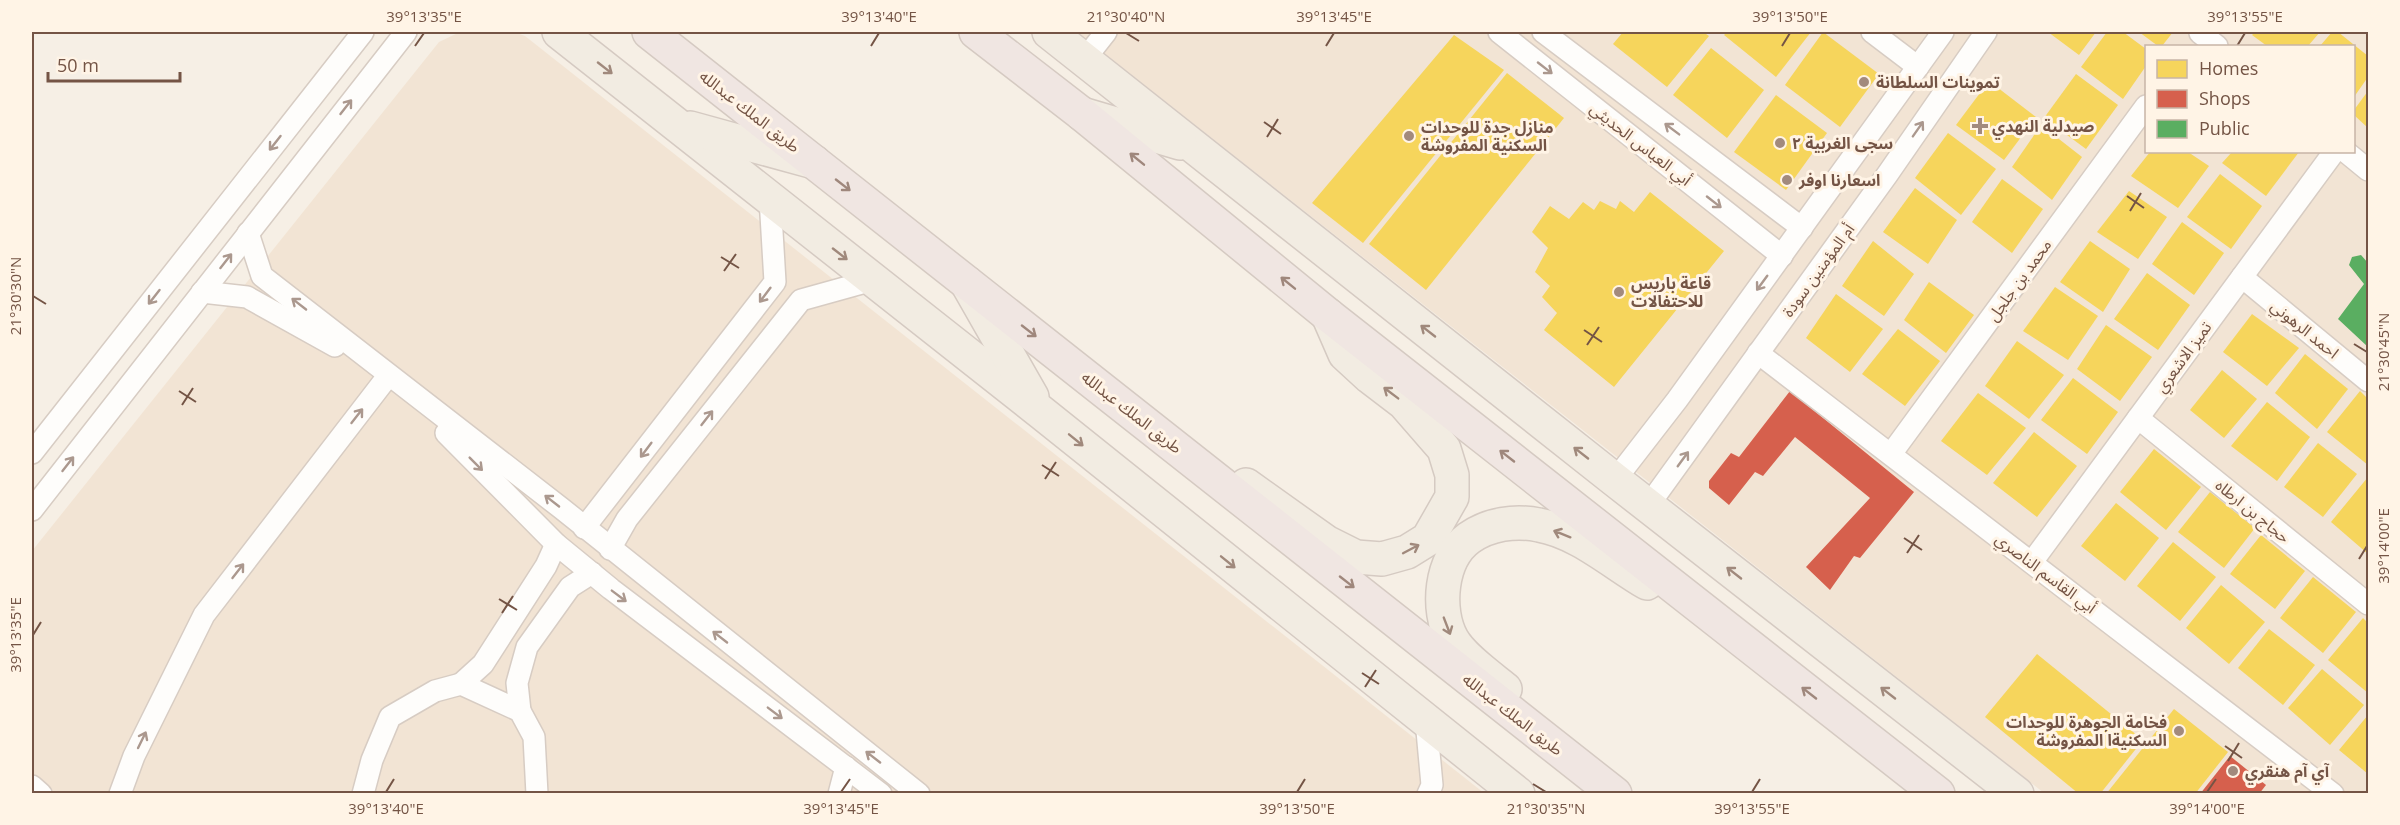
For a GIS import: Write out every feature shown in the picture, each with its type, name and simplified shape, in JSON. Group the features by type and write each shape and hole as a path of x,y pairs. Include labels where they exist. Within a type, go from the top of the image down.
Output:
{"highway":[{"name":"طريق الملك عبدالله","path":"649,32 1615,794"},
{"path":"976,32 1082,114 1328,315 1938,794"}],"main road":[{"path":"559,32 1042,413 1518,794"},
{"path":"1049,32 1648,506 2017,794"},
{"path":"1082,114 1196,148"},
{"path":"677,125 814,162"},
{"path":"966,281 1042,413"},
{"path":"1193,460 1239,480 1326,542 1356,557 1382,559 1407,552 1428,539 1452,497 1452,475 1444,449 1404,403 1345,354 1328,315"},
{"path":"1570,758 1560,735 1542,717 1478,667 1453,640 1444,620 1441,596 1455,555 1467,539 1499,525 1521,523 1541,525 1609,556 1646,583 1688,599"},
{"path":"1921,718 1988,794"}],"street":[{"path":"32,453 363,32"},
{"path":"32,510 405,32"},
{"path":"1084,60 1106,32"},
{"name":"أبي العباس الحديثي","path":"1499,32 1782,256"},
{"name":"أبي العباس الحديثي","path":"1543,32 1802,228"},
{"path":"1872,32 1918,67"},
{"path":"1615,480 1677,400 1944,32"},
{"name":"أم المؤمنين سودة","path":"1648,506 1986,32"},
{"path":"2197,37 2215,45"},
{"name":"محمد بن جلجل","path":"1891,454 2145,107"},
{"name":"تميز الاشعري","path":"2032,562 2333,153"},
{"path":"2347,153 2368,170"},
{"path":"584,528 775,282 770,198"},
{"path":"248,233 262,276 920,794"},
{"name":"احمد الرهوني","path":"2242,277 2368,381"},
{"path":"610,549 627,519 801,300 873,280"},
{"path":"202,292 247,297 388,376 556,544 881,794"},
{"name":"أبي القاسم الناصري","path":"1758,353 2333,794"},
{"path":"120,794 134,756 204,615 388,376"},
{"name":"حجاج بن ارطاه","path":"2138,418 2368,604"},
{"path":"363,794 372,760 390,717 435,691 461,684 483,664 546,566 556,544"},
{"path":"537,794 534,737 520,711 517,683 527,647 570,587 592,573"},
{"path":"461,684 520,711"},
{"path":"1426,720 1432,785 1428,794"},
{"path":"839,794 846,768"},
{"path":"32,786 41,794"}],"shaded area":[{"path":"460,32 514,32 525,36 1484,793 32,793 32,551 439,42"},
{"path":"1077,32 2368,32 2368,793 2044,793"}],"building: Homes":[{"path":"1623,32 1703,32 1709,36 1667,87 1613,44"},
{"path":"1727,32 1811,32 1776,77 1724,35"},
{"path":"1823,32 1879,74 1840,127 1785,85"},
{"path":"2048,32 2096,32 2079,55"},
{"path":"2107,32 2123,32 2145,48 2145,67 2123,99 2081,67"},
{"path":"2139,32 2173,32 2163,45 2157,45"},
{"path":"2255,32 2320,32 2309,45 2266,45 2252,35"},
{"path":"2332,32 2338,32 2354,45 2321,45"},
{"name":"منازل جدة للوحدات السكنية المفروشة","path":"1454,35 1504,70 1363,243 1312,203"},
{"path":"2355,46 2368,56 2368,77 2355,96"},
{"path":"1711,48 1764,90 1727,138 1673,95"},
{"path":"1507,73 1564,118 1426,290 1369,244"},
{"path":"2076,74 2118,105 2086,149 2044,118"},
{"path":"1989,81 2036,117 2004,160 1956,125"},
{"path":"2368,91 2368,128 2355,116 2355,109"},
{"name":"سجى الغربية ٢","path":"1776,95 1827,133 1786,190 1734,152"},
{"path":"2041,125 2082,157 2052,200 2012,167"},
{"path":"1948,133 1996,169 1961,215 1915,178"},
{"path":"2149,153 2190,153 2209,166 2178,208 2131,176"},
{"path":"2231,153 2298,153 2266,196 2222,163"},
{"path":"2220,174 2262,206 2231,249 2187,217"},
{"path":"2002,179 2043,209 2012,253 1972,222"},
{"path":"1915,188 1957,220 1928,264 1883,232"},
{"path":"2129,191 2167,217 2138,259 2097,232"},
{"name":"قاعة باريس للاحتفالات","path":"1650,192 1724,251 1614,387 1544,330 1557,313 1542,297 1550,286 1535,272 1548,248 1532,232 1550,206 1569,219 1583,202 1594,210 1600,201 1616,209 1620,201 1634,212"},
{"path":"2182,222 2224,253 2194,295 2152,264"},
{"path":"1873,241 1914,274 1884,316 1842,286"},
{"path":"2090,241 2130,269 2103,312 2060,282"},
{"path":"2147,273 2190,305 2158,350 2114,319"},
{"path":"1929,282 1974,315 1946,353 1904,320"},
{"path":"2055,287 2098,316 2068,360 2023,331"},
{"path":"1836,294 1883,329 1850,372 1806,338"},
{"path":"2252,314 2299,348 2267,386 2223,352"},
{"path":"2106,325 2152,357 2120,401 2077,369"},
{"path":"1898,329 1940,361 1905,406 1862,374"},
{"path":"2017,341 2064,375 2029,419 1985,386"},
{"path":"2305,354 2348,389 2317,429 2275,393"},
{"path":"2222,370 2257,399 2224,438 2190,410"},
{"path":"2073,378 2118,412 2087,454 2041,420"},
{"path":"2360,391 2368,399 2368,465 2327,432"},
{"path":"1978,393 2026,428 1987,475 1941,441"},
{"path":"2267,402 2310,437 2277,481 2231,446"},
{"path":"2034,432 2077,466 2037,517 1993,483"},
{"path":"2318,443 2357,474 2323,517 2284,487"},
{"path":"2154,449 2201,487 2166,530 2120,492"},
{"path":"2368,477 2368,554 2331,522"},
{"path":"2210,492 2255,528 2224,568 2178,532"},
{"path":"2116,503 2159,538 2125,581 2081,546"},
{"path":"2261,535 2305,571 2275,609 2230,574"},
{"path":"2173,542 2216,577 2180,621 2137,586"},
{"path":"2313,577 2356,612 2323,653 2280,618"},
{"path":"2221,585 2265,622 2229,664 2186,628"},
{"path":"2363,618 2368,623 2368,693 2328,660"},
{"path":"2269,629 2315,665 2283,705 2238,668"},
{"path":"2037,654 2143,740 2100,794 2079,794 1985,717"},
{"path":"2322,669 2364,705 2330,745 2288,708"},
{"name":"فخامة الجوهرة للوحدات السكنيةا المفروشة","path":"2174,709 2228,752 2195,794 2106,794"},
{"path":"2368,715 2368,774 2339,750"}],"building: Shops":[{"path":"1790,391 1914,492 1860,558 1854,556 1830,590 1806,567 1870,498 1795,437 1763,476 1755,472 1729,505 1709,488 1709,481 1731,453 1739,457"},
{"name":"آي آم هنقري","path":"2230,756 2266,785 2259,794 2200,794"}],"building: Public":[{"path":"2361,255 2368,263 2368,347 2338,319 2364,284 2349,265 2352,257"}],"place":[{"name":"تموينات السلطانة","path":"1864,82"},
{"name":"صيدلية النهدي","path":"1980,126"},
{"name":"منازل جدة للوحدات السكنية المفروشة","path":"1409,136"},
{"name":"سجى الغربية ٢","path":"1780,143"},
{"name":"اسعارنا اوفر","path":"1787,180"},
{"name":"قاعة باريس للاحتفالات","path":"1619,292"},
{"name":"فخامة الجوهرة للوحدات السكنيةا المفروشة","path":"2179,731"},
{"name":"آي آم هنقري","path":"2233,771"}]}
